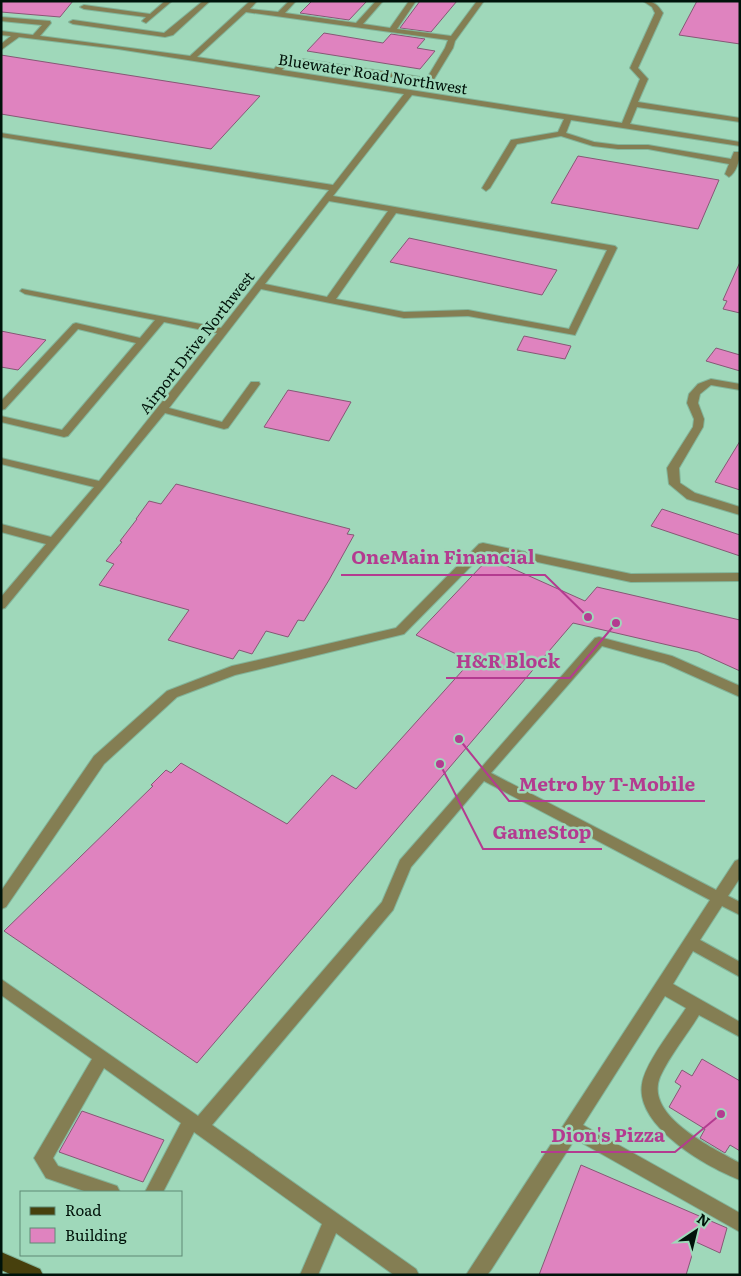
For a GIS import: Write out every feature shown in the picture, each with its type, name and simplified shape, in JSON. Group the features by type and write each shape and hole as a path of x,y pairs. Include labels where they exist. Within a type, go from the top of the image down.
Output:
{"main road":[{"path":"1,1262 34,1275"}],"street":[{"path":"94,1 159,10"},
{"path":"135,31 168,1"},
{"path":"73,22 97,35 135,31 156,34 170,33 207,1"},
{"path":"192,58 254,1"},
{"path":"280,15 293,1"},
{"path":"358,26 380,1"},
{"path":"392,31 413,1"},
{"path":"421,94 453,40 481,1"},
{"path":"625,126 644,79 634,68 659,14 655,6 646,1"},
{"path":"84,7 152,16"},
{"path":"245,10 453,40"},
{"path":"1,19 48,23 35,37"},
{"name":"Bluewater Road Northwest","path":"1,33 35,37 97,35 192,58 696,137 740,146"},
{"path":"1,48 17,35"},
{"path":"276,72 285,62 296,60 429,81"},
{"name":"Airport Drive Northwest","path":"1,605 162,410 410,92"},
{"path":"634,104 740,120"},
{"path":"561,134 568,118"},
{"path":"1,134 335,188"},
{"path":"486,188 514,142 561,134 593,144 618,147 648,147 734,162"},
{"path":"688,154 696,137"},
{"path":"729,174 740,146"},
{"path":"258,286 404,315 468,313 572,333 612,248 327,198"},
{"path":"329,301 392,210"},
{"path":"25,291 223,331"},
{"path":"1,419 64,434 161,319"},
{"path":"1,407 76,326 142,341"},
{"path":"740,387 721,382 708,383 696,390 692,402 692,411 699,419 698,427 673,468 674,484 691,496 740,511"},
{"path":"162,410 224,426 256,384"},
{"path":"1,388 15,391"},
{"path":"1,461 101,486"},
{"path":"1,528 54,542"},
{"path":"1,902 99,760 172,694 232,672 400,631 482,547 631,578 740,577"},
{"path":"155,1191 196,1123 388,906 405,864 598,641 668,659 740,692"},
{"path":"482,774 740,909"},
{"path":"475,1275 485,1264 740,865"},
{"path":"690,942 740,970"},
{"path":"1,986 410,1275"},
{"path":"662,986 740,1030"},
{"path":"696,1005 659,1063 650,1084 650,1098 657,1113 671,1130 740,1172"},
{"path":"102,1057 43,1158 52,1172 109,1191"},
{"path":"572,1128 740,1223"},
{"path":"309,1275 333,1220"}],"building":[{"path":"1,1 73,1 60,17 1,12"},
{"path":"312,1 367,1 349,20 300,13"},
{"path":"420,1 457,1 431,32 400,28"},
{"path":"697,1 740,1 740,44 679,35"},
{"path":"324,33 383,43 391,34 425,39 417,48 435,51 420,69 307,51"},
{"path":"1,55 260,96 211,149 1,114"},
{"path":"578,156 719,180 698,229 551,203"},
{"path":"409,238 557,270 542,295 390,262"},
{"path":"740,262 740,313 723,309 727,301 723,300"},
{"path":"1,331 46,340 18,370 1,367"},
{"path":"524,336 571,346 565,359 517,350"},
{"path":"716,348 740,355 740,371 706,361"},
{"path":"288,390 351,402 329,441 264,427"},
{"path":"740,441 740,490 715,482"},
{"path":"176,484 350,529 347,534 354,535 329,580 304,621 298,620 288,637 266,631 252,654 239,650 233,659 168,640 189,610 99,585 114,564 106,561 122,542 120,541 149,501 161,504"},
{"path":"662,509 740,535 740,556 651,526"},
{"path":"489,558 585,601 597,587 740,620 740,671 698,652 573,623 197,1063 4,931 153,786 151,785 166,770 171,773 181,763 287,824 332,775 356,789 471,661 416,635"},
{"path":"702,1059 740,1081 740,1151 730,1145 725,1153 700,1138 705,1129 669,1107 681,1086 675,1082 682,1070 692,1076"},
{"path":"82,1111 164,1140 143,1182 59,1152"},
{"path":"581,1165 727,1228 720,1253 696,1242 686,1275 539,1275"}],"place":[{"name":"OneMain Financial","path":"588,617"},
{"name":"H&R Block","path":"616,623"},
{"name":"Metro by T-Mobile","path":"459,739"},
{"name":"GameStop","path":"440,764"},
{"name":"Dion's Pizza","path":"721,1114"}]}
